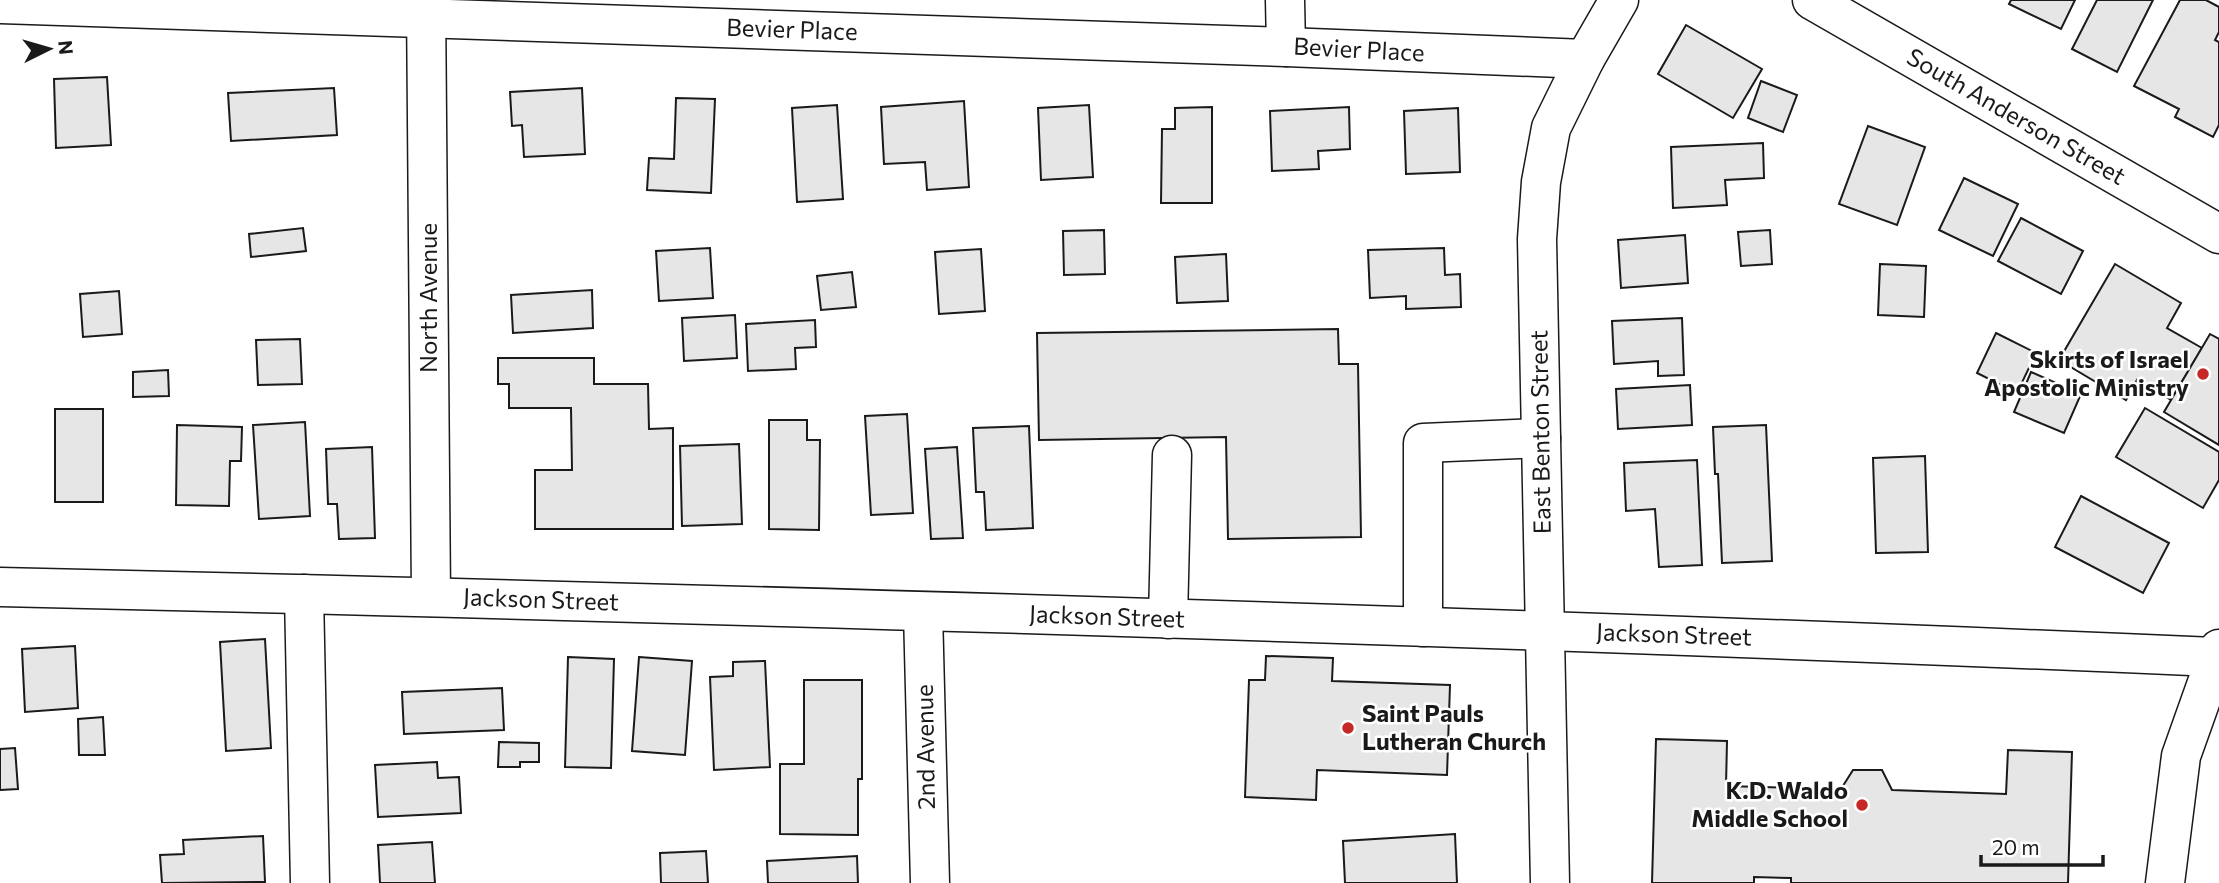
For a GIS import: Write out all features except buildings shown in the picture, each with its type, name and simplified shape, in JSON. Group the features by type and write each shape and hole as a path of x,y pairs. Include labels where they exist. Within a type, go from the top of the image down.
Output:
{"street":[{"path":"1285,0 1286,47"},
{"name":"East Benton Street","path":"1550,883 1537,239 1541,182 1551,128 1619,0"},
{"name":"South Anderson Street","path":"1812,0 2219,234"},
{"name":"Bevier Place","path":"0,4 426,9 1585,60"},
{"name":"North Avenue","path":"426,9 431,597"},
{"path":"1423,626 1423,443 1541,438"},
{"path":"1168,619 1172,455"},
{"name":"Jackson Street","path":"0,587 923,611 2217,653"},
{"path":"304,594 310,883"},
{"name":"2nd Avenue","path":"923,611 930,883"},
{"path":"2165,883 2181,756 2217,653"}],"place":[{"name":"Skirts of Israel Apostolic Ministry","path":"2203,374"},
{"name":"Saint Pauls Lutheran Church","path":"1348,728"},
{"name":"K.D. Waldo Middle School","path":"1862,805"}]}
